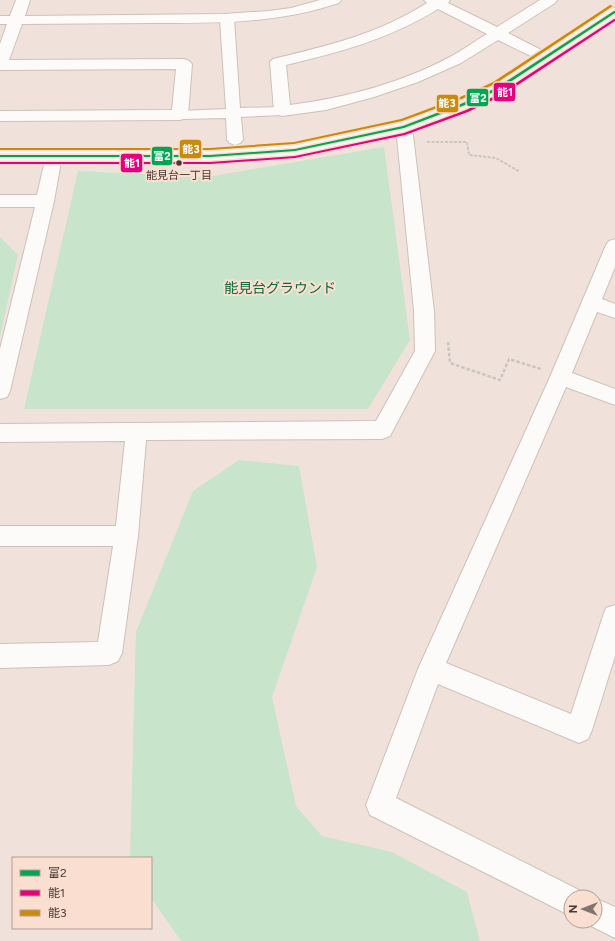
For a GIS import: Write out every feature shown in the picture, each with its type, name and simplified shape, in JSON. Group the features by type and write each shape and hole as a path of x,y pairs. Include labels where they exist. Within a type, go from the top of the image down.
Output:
{"street":[{"path":"23,0 0,65 184,64 180,115"},
{"path":"269,0 270,15"},
{"path":"0,20 227,19 270,15 320,5 334,0"},
{"path":"0,116 180,115 282,111 326,105 368,94 413,79 456,60 550,0"},
{"path":"282,111 278,62 327,51 368,38 406,22 437,1 546,58"},
{"path":"0,156 210,156 295,150 404,127 464,104 497,89 615,12"},
{"path":"227,19 234,140"},
{"path":"0,433 382,430 425,351 424,311 404,127"},
{"path":"0,392 45,201 54,156"},
{"path":"0,201 45,201"},
{"path":"563,897 380,805 431,669 552,374 591,303 615,245"},
{"path":"591,303 615,311"},
{"path":"552,374 615,397"},
{"path":"0,656 109,653 126,536 136,433"},
{"path":"0,536 126,536"},
{"path":"431,669 579,730 615,616"},
{"path":"603,917 615,923"}],"path":[{"path":"427,142 467,142 469,155 490,155 502,160 520,172"},
{"path":"450,356 450,363 500,380 509,359 552,374"}],"green space":[{"name":"能見台グラウンド","path":"384,147 410,340 368,409 24,409 78,171 207,177"},
{"path":"0,237 18,255 0,337"},
{"path":"239,460 299,466 317,567 272,697 296,806 322,836 392,852 467,892 480,941 181,941 152,899 152,857 130,857 136,632 193,491"}],"transit line":[{"name":"能3","path":"0,149 210,149 294,143 402,120 461,98 494,83 611,6"},
{"name":"富2","path":"0,156 210,156 295,150 404,127 464,104 497,89 615,12"},
{"name":"能1","path":"0,163 210,163 295,157 405,134 467,111 500,95 615,20"}],"place":[{"name":"能見台一丁目","path":"179,163"}]}
